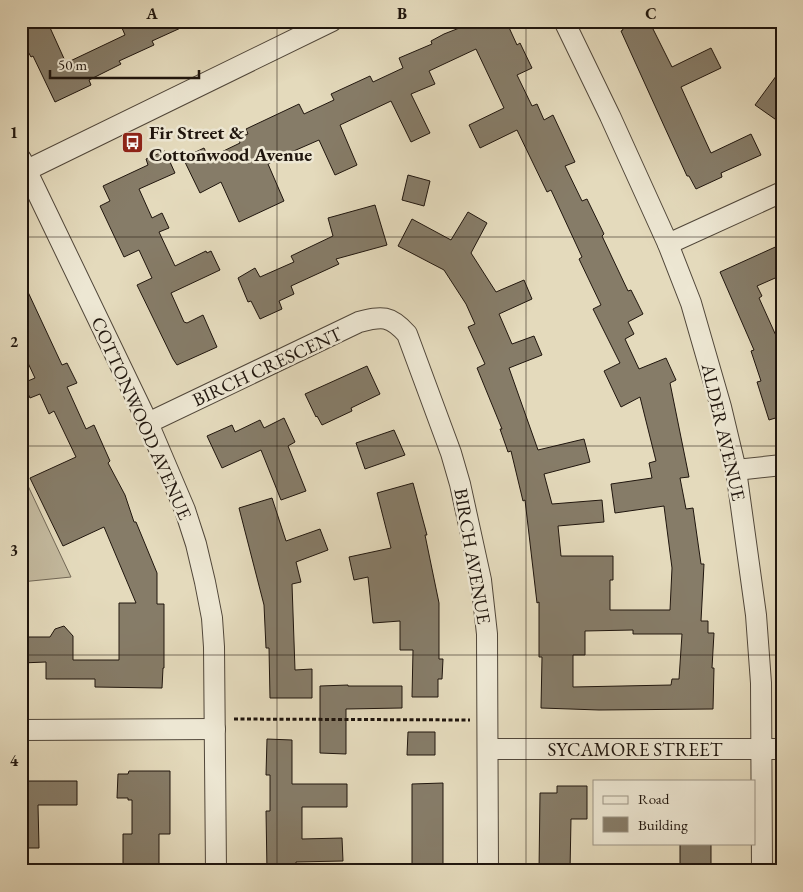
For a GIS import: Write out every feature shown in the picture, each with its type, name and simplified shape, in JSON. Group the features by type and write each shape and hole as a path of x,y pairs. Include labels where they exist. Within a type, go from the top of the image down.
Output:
{"street":[{"path":"23,167 332,21"},
{"name":"ALDER AVENUE","path":"564,21 610,116 668,244 691,303 721,407 736,470 756,615 761,683 762,871"},
{"name":"COTTONWOOD AVENUE","path":"23,167 148,423 185,510 196,544 212,618 214,647 216,871"},
{"path":"668,244 782,192"},
{"name":"BIRCH CRESCENT","path":"148,423 359,322 376,318 389,318"},
{"name":"BIRCH AVENUE","path":"389,318 407,334 411,344 460,484 481,580 486,625 488,871"},
{"path":"736,470 782,465"},
{"path":"21,730 215,724"},
{"name":"SYCAMORE STREET","path":"488,749 782,749"}],"path":[{"path":"215,724 488,720"}],"shaded area":[{"path":"21,471 71,577 21,582"}],"building":[{"path":"21,21 47,21 66,63 125,35 119,21 196,21 152,41 154,45 119,61 121,64 89,80 91,85 55,102 33,56 31,57 25,46 21,45"},
{"path":"466,21 506,21 517,45 520,43 532,68 517,75 532,106 537,104 544,120 553,115 575,162 565,166 582,201 587,199 628,291 631,290 643,314 628,322 634,334 625,339 639,369 666,358 676,380 670,383 689,477 680,478 686,509 693,508 701,564 704,564 701,621 708,621 708,633 714,633 712,668 714,668 713,709 599,710 541,708 542,657 539,657 539,602 537,603 525,500 523,501 511,451 508,452 500,429 502,429 477,368 485,364 468,327 475,324 466,304 444,270 398,246 412,219 451,240 468,212 487,223 471,253 496,292 524,280 532,299 499,314 512,344 534,336 542,355 509,368 538,450 584,439 590,462 544,474 552,504 602,500 604,522 558,526 561,556 613,556 613,580 610,580 610,610 670,610 672,568 664,506 615,513 611,484 652,478 649,463 656,461 640,397 621,407 604,371 620,363 593,309 601,305 579,259 582,257 551,190 547,192 517,130 480,148 469,125 504,108 476,49 429,71 435,84 411,94 430,133 411,142 391,101 340,125 357,165 335,175 319,140 296,150 268,164 284,201 239,222 221,182 200,193 183,158 204,148 209,158 240,143 238,138 248,134 246,129 299,104 304,114 334,100 331,94 370,76 373,82 403,68 399,58 432,44 431,41 444,34 467,25","holes":["633,630 633,634 682,634 679,679 672,679 671,685 573,687 573,655 585,655 585,631"]},
{"path":"619,21 649,21 672,67 711,48 721,68 681,87 711,153 751,134 761,155 721,173 722,177 696,189 689,176 687,176 665,128 621,31 623,30"},
{"path":"782,68 782,124 755,105"},
{"path":"165,151 175,173 139,189 152,218 162,213 169,228 159,232 175,266 206,251 207,253 211,251 220,270 171,293 184,322 187,323 203,315 217,347 177,365 137,285 152,278 139,250 124,257 100,206 110,201 103,186 148,165 146,159"},
{"path":"408,175 430,181 424,206 402,200"},
{"path":"375,205 387,245 336,259 339,264 291,286 294,294 279,301 282,309 260,319 251,301 248,302 238,278 255,268 260,277 294,262 291,256 333,236 328,218"},
{"path":"782,244 782,275 757,286 762,296 759,298 782,349 782,416 769,420 757,382 761,381 751,351 754,350 720,272"},
{"path":"21,277 62,365 67,363 77,383 67,387 86,429 94,425 110,461 108,463 125,495 134,522 136,522 157,573 157,604 164,604 164,668 162,688 95,687 95,679 46,679 46,662 21,663 21,637 50,637 55,629 64,626 73,636 73,660 119,660 119,603 136,603 104,527 63,546 30,478 76,457 54,411 49,414 40,394 30,398 23,383 35,378 21,348"},
{"path":"367,366 380,394 351,408 352,411 322,425 305,394"},
{"path":"284,418 295,442 288,446 306,491 281,500 261,450 222,468 207,436 232,425 235,432 260,420 264,428"},
{"path":"394,430 405,455 365,469 356,443"},
{"path":"413,483 427,535 425,535 439,603 439,659 443,659 442,679 438,679 438,697 412,697 413,650 400,650 400,621 373,623 368,577 354,580 349,557 391,548 377,493"},
{"path":"272,498 286,541 320,529 328,550 296,562 301,582 292,584 295,670 312,669 312,698 270,698 269,648 266,648 264,605 239,508"},
{"path":"320,686 402,686 402,708 346,709 346,754 320,753"},
{"path":"408,732 435,732 435,755 407,755"},
{"path":"267,739 292,740 292,784 347,784 347,807 302,807 302,839 342,838 343,861 296,862 296,871 267,871 266,811 270,811 270,775 266,775"},
{"path":"129,771 170,771 170,834 159,834 159,871 123,871 123,834 132,834 132,800 117,798 118,774 128,774"},
{"path":"21,781 77,781 77,805 38,805 39,848 21,848"},
{"path":"443,783 443,871 412,871 412,784"},
{"path":"557,786 587,786 587,819 571,819 570,871 539,871 540,793 557,793"},
{"path":"680,844 711,844 711,871 680,871"}],"place":[{"name":"Fir Street & Cottonwood Avenue","path":"133,143"}]}
